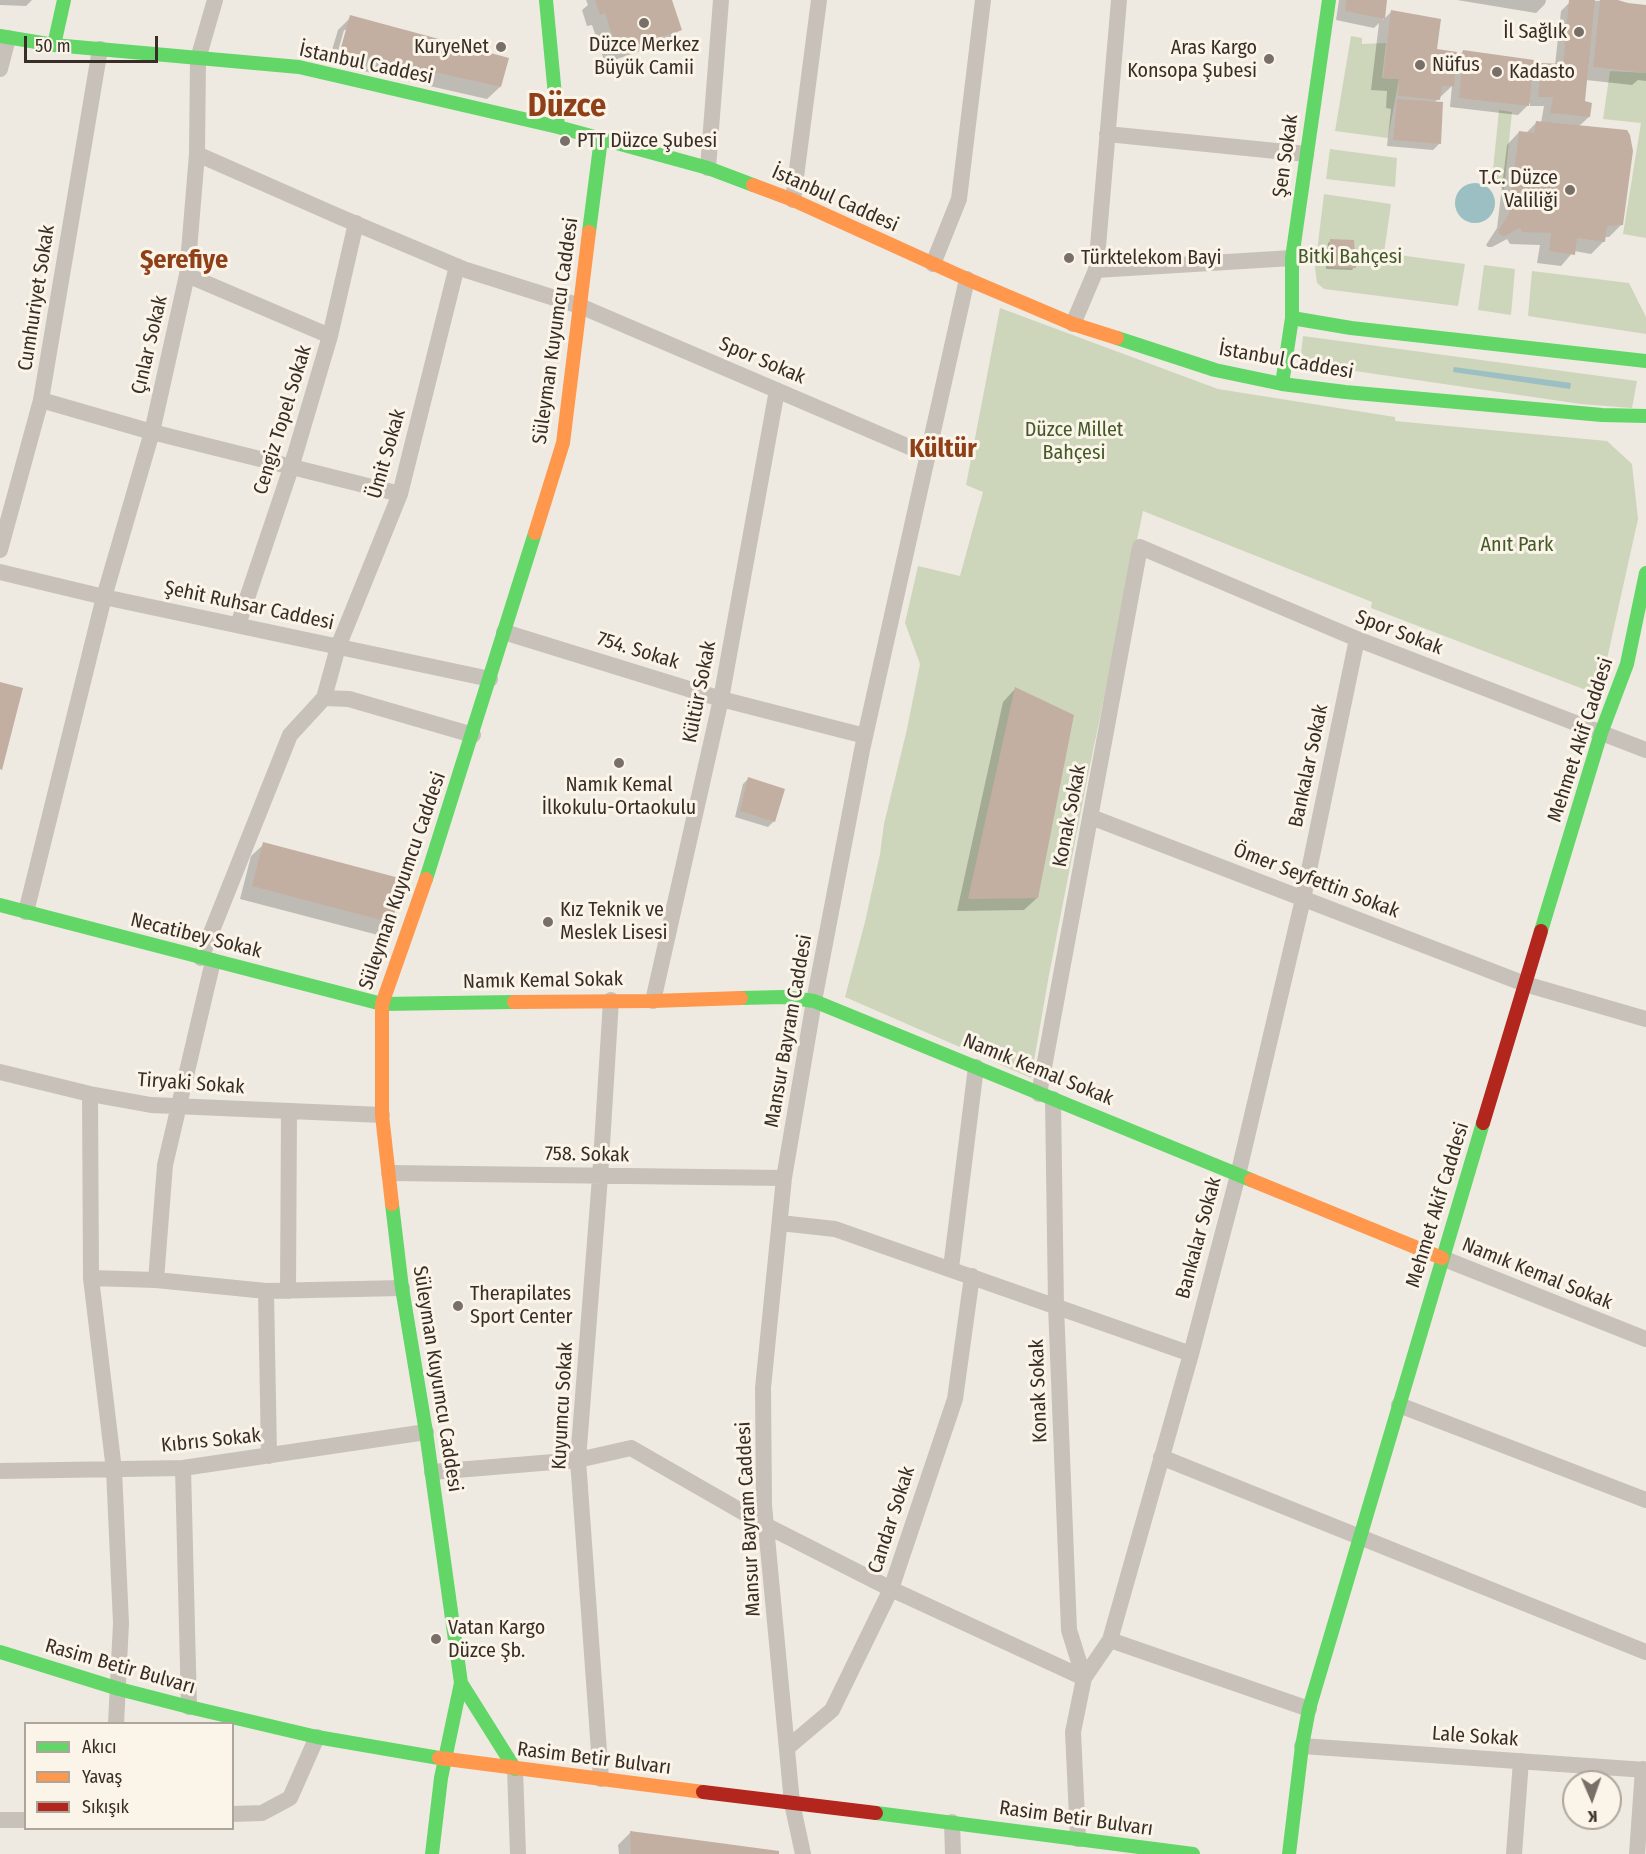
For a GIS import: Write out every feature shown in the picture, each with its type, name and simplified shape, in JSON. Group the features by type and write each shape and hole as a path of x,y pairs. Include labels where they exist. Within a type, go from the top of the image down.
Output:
{"main road":[{"path":"54,45 64,0"},
{"path":"546,0 558,127"},
{"name":"Şen Sokak","path":"1282,384 1292,318 1292,258 1329,0"},
{"name":"İstanbul Caddesi","path":"4,37 54,45 299,67 558,127 708,168 793,200 933,264 1073,324 1215,370 1282,384 1345,392 1602,415 1646,416"},
{"name":"Süleyman Kuyumcu Caddesi","path":"461,1683 432,1472 402,1288 382,1115 382,1004 432,864 563,443 601,139"},
{"path":"1292,318 1351,328 1646,361"},
{"name":"Mehmet Akif Caddesi","path":"1289,1854 1302,1746 1309,1709 1442,1258 1601,733 1627,664 1646,573"},
{"name":"Necatibey Sokak","path":"0,905 382,1004"},
{"name":"Namık Kemal Sokak","path":"382,1004 784,997 814,1001 1442,1258"},
{"name":"Rasim Betir Bulvarı","path":"0,1652 119,1689 189,1707 317,1737 445,1759 1078,1839 1095,1848 1193,1854"},
{"path":"432,1854 445,1759 461,1683"},
{"path":"461,1683 515,1769"}],"street":[{"name":"Çınlar Sokak","path":"26,912 104,597 152,432 187,275 197,154 198,59 215,0"},
{"path":"708,168 721,0"},
{"path":"793,200 819,0"},
{"path":"933,264 959,199 983,0"},
{"path":"1073,324 1096,270 1119,0"},
{"path":"0,69 4,37"},
{"name":"Cumhuriyet Sokak","path":"0,550 41,400 100,49"},
{"path":"1107,134 1306,154"},
{"name":"Spor Sokak","path":"197,154 457,266 580,306 928,455"},
{"name":"Cengiz Topel Sokak","path":"238,625 291,468 330,336 356,223"},
{"path":"1096,270 1292,258"},
{"name":"Ümit Sokak","path":"324,698 338,647 400,494 457,266"},
{"path":"187,275 330,336"},
{"name":"Mansur Bayram Caddesi","path":"803,1854 792,1803 764,1505 763,1388 784,1178 814,1001 865,736 967,279"},
{"name":"Kültür Sokak","path":"653,1001 721,699 777,390"},
{"path":"41,400 152,432 400,494"},
{"name":"Spor Sokak","path":"1140,547 1357,639 1646,750"},
{"name":"Konak Sokak","path":"1084,1678 1069,1630 1046,1096 1091,817 1140,547"},
{"name":"Şehit Ruhsar Caddesi","path":"0,572 104,597 490,679"},
{"name":"754. Sokak","path":"504,632 721,699 865,736"},
{"name":"Bankalar Sokak","path":"1078,1839 1072,1732 1084,1678 1110,1640 1191,1354 1238,1175 1303,899 1357,639"},
{"path":"156,1280 165,1165 179,1106 207,959 290,735 324,698 349,699 473,735"},
{"name":"Ömer Seyfettin Sokak","path":"1091,817 1525,984 1646,1019"},
{"name":"Kuyumcu Sokak","path":"601,1779 578,1460 611,1000"},
{"path":"951,1268 976,1067"},
{"name":"Tiryaki Sokak","path":"0,1072 90,1094 151,1105 382,1115"},
{"path":"90,1094 91,1278 114,1470 121,1623 116,1722"},
{"path":"288,1291 290,1112"},
{"name":"758. Sokak","path":"389,1173 784,1178"},
{"path":"780,1223 835,1229 1191,1354"},
{"name":"Namık Kemal Sokak","path":"1442,1258 1646,1340"},
{"name":"Candar Sokak","path":"787,1748 832,1710 891,1589 955,1399 972,1276"},
{"path":"91,1278 156,1280 266,1291 402,1288"},
{"path":"266,1291 269,1456"},
{"path":"1399,1405 1646,1500"},
{"name":"Kıbrıs Sokak","path":"0,1471 183,1468 426,1432"},
{"path":"432,1472 578,1460 631,1448 767,1526 891,1589 1084,1678"},
{"path":"1161,1457 1646,1652"},
{"path":"183,1468 189,1707"},
{"path":"1110,1640 1309,1709"},
{"path":"234,1814 262,1813 290,1798 317,1737"},
{"name":"Lale Sokak","path":"1302,1746 1645,1769"},
{"path":"1514,1854 1521,1761"},
{"path":"515,1769 518,1854"},
{"path":"1637,1854 1645,1769"},
{"path":"0,1820 24,1820"},
{"path":"952,1822 952,1854"}],"green space":[{"path":"1351,36 1362,38 1362,44 1386,43 1382,78 1399,79 1388,138 1335,131"},
{"path":"1610,71 1646,73 1646,238 1623,234 1641,123 1603,119"},
{"path":"1499,110 1512,112 1504,190 1492,180"},
{"name":"Bitki Bahçesi","path":"1330,149 1397,158 1395,187 1326,179"},
{"name":"Bitki Bahçesi","path":"1324,194 1391,204 1384,253 1465,264 1458,306 1324,289 1317,283 1315,268"},
{"path":"1484,265 1515,269 1511,315 1478,310"},
{"path":"1532,271 1629,283 1646,317 1646,334 1528,316"},
{"name":"Düzce Millet Bahçesi","path":"1000,308 1218,389 1395,417 1395,421 1607,441 1632,464 1638,519 1599,695 1371,608 1372,602 1143,511 1088,775 1031,1078 845,997 865,922 884,824 920,664 905,623 918,566 960,576 983,492 966,485"},
{"path":"1303,336 1637,381 1632,408 1581,404 1300,363"}],"water":[{"path":"1475,183 1489,189 1495,203 1489,217 1475,223 1461,217 1455,203 1461,189"},
{"path":"1454,367 1571,383 1570,389 1453,372"}],"building":[{"name":"Düzce Merkez Büyük Camii","path":"595,0 672,0 682,30 617,51 605,13 600,15"},
{"path":"1346,0 1387,0 1385,19 1345,11"},
{"name":"İl Sağlık","path":"1569,0 1595,0 1585,101 1592,103 1590,117 1550,113 1553,97 1538,97 1541,63 1563,64"},
{"path":"1600,0 1618,0 1646,5 1646,73 1593,67"},
{"name":"Nüfus","path":"1391,10 1441,19 1437,49 1457,52 1454,86 1442,86 1440,100 1398,96 1399,79 1383,78"},
{"path":"350,15 509,58 501,87 340,51"},
{"name":"Kadasto","path":"1463,50 1534,60 1529,106 1459,98"},
{"path":"1397,99 1443,102 1441,144 1393,140"},
{"name":"T.C. Düzce Valiliği","path":"1536,121 1627,130 1630,135 1633,151 1623,225 1607,226 1605,242 1577,238 1575,255 1549,251 1551,233 1522,232 1520,228 1505,236 1500,235 1498,231 1509,214 1519,131 1534,133"},
{"path":"1330,239 1354,240 1356,268 1328,267"},
{"path":"0,682 23,688 2,770 0,769"},
{"path":"1015,687 1074,715 1038,898 968,899"},
{"path":"748,777 785,789 775,822 740,811"},
{"path":"263,842 403,879 392,923 252,886"},
{"path":"630,1831 779,1851 779,1854 631,1854"}],"traffic: fast":[{"path":"54,45 64,0"},
{"path":"546,0 558,127"},
{"path":"1282,384 1292,318 1292,258 1329,0"},
{"path":"0,36 54,45 299,67 558,127 708,168 753,185"},
{"path":"589,232 601,139"},
{"path":"1292,318 1351,328 1646,361"},
{"path":"1117,338 1215,370 1282,384 1345,392 1602,415 1646,416"},
{"path":"426,879 535,533"},
{"path":"1541,931 1601,733 1627,664 1646,573"},
{"path":"0,905 382,1004 514,1002"},
{"path":"741,998 784,997 814,1001 1251,1180"},
{"path":"1289,1854 1302,1746 1309,1709 1483,1123"},
{"path":"392,1204 402,1288 426,1432 461,1683 441,1778 432,1854"},
{"path":"0,1652 119,1689 189,1707 317,1737 439,1758"},
{"path":"461,1683 515,1769"},
{"path":"876,1813 1193,1854"}],"traffic: slow":[{"path":"753,185 793,200 1073,324 1117,338"},
{"path":"535,533 563,443 589,232"},
{"path":"392,1204 382,1115 382,1004 426,879"},
{"path":"514,1002 741,998"},
{"path":"1251,1180 1442,1258"},
{"path":"439,1758 703,1792"}],"traffic: jam":[{"path":"1483,1123 1541,931"},
{"path":"703,1792 876,1813"}],"place":[{"name":"Düzce Merkez Büyük Camii","path":"644,23"},
{"name":"İl Sağlık","path":"1579,32"},
{"name":"KuryeNet","path":"501,47"},
{"name":"Aras Kargo Konsopa Şubesi","path":"1269,59"},
{"name":"Nüfus","path":"1420,65"},
{"name":"Kadasto","path":"1497,72"},
{"name":"PTT Düzce Şubesi","path":"565,141"},
{"name":"T.C. Düzce Valiliği","path":"1570,190"},
{"name":"Türktelekom Bayi","path":"1069,258"},
{"name":"Namık Kemal İlkokulu-Ortaokulu","path":"619,763"},
{"name":"Kız Teknik ve Meslek Lisesi","path":"548,922"},
{"name":"Therapilates Sport Center","path":"458,1306"},
{"name":"Vatan Kargo Düzce Şb.","path":"436,1639"}],"district":[{"name":"Düzce","path":"567,107"},
{"name":"Şerefiye","path":"184,261"},
{"name":"Kültür","path":"943,450"}],"park label":[{"name":"Anıt Park","path":"1517,545"}]}
